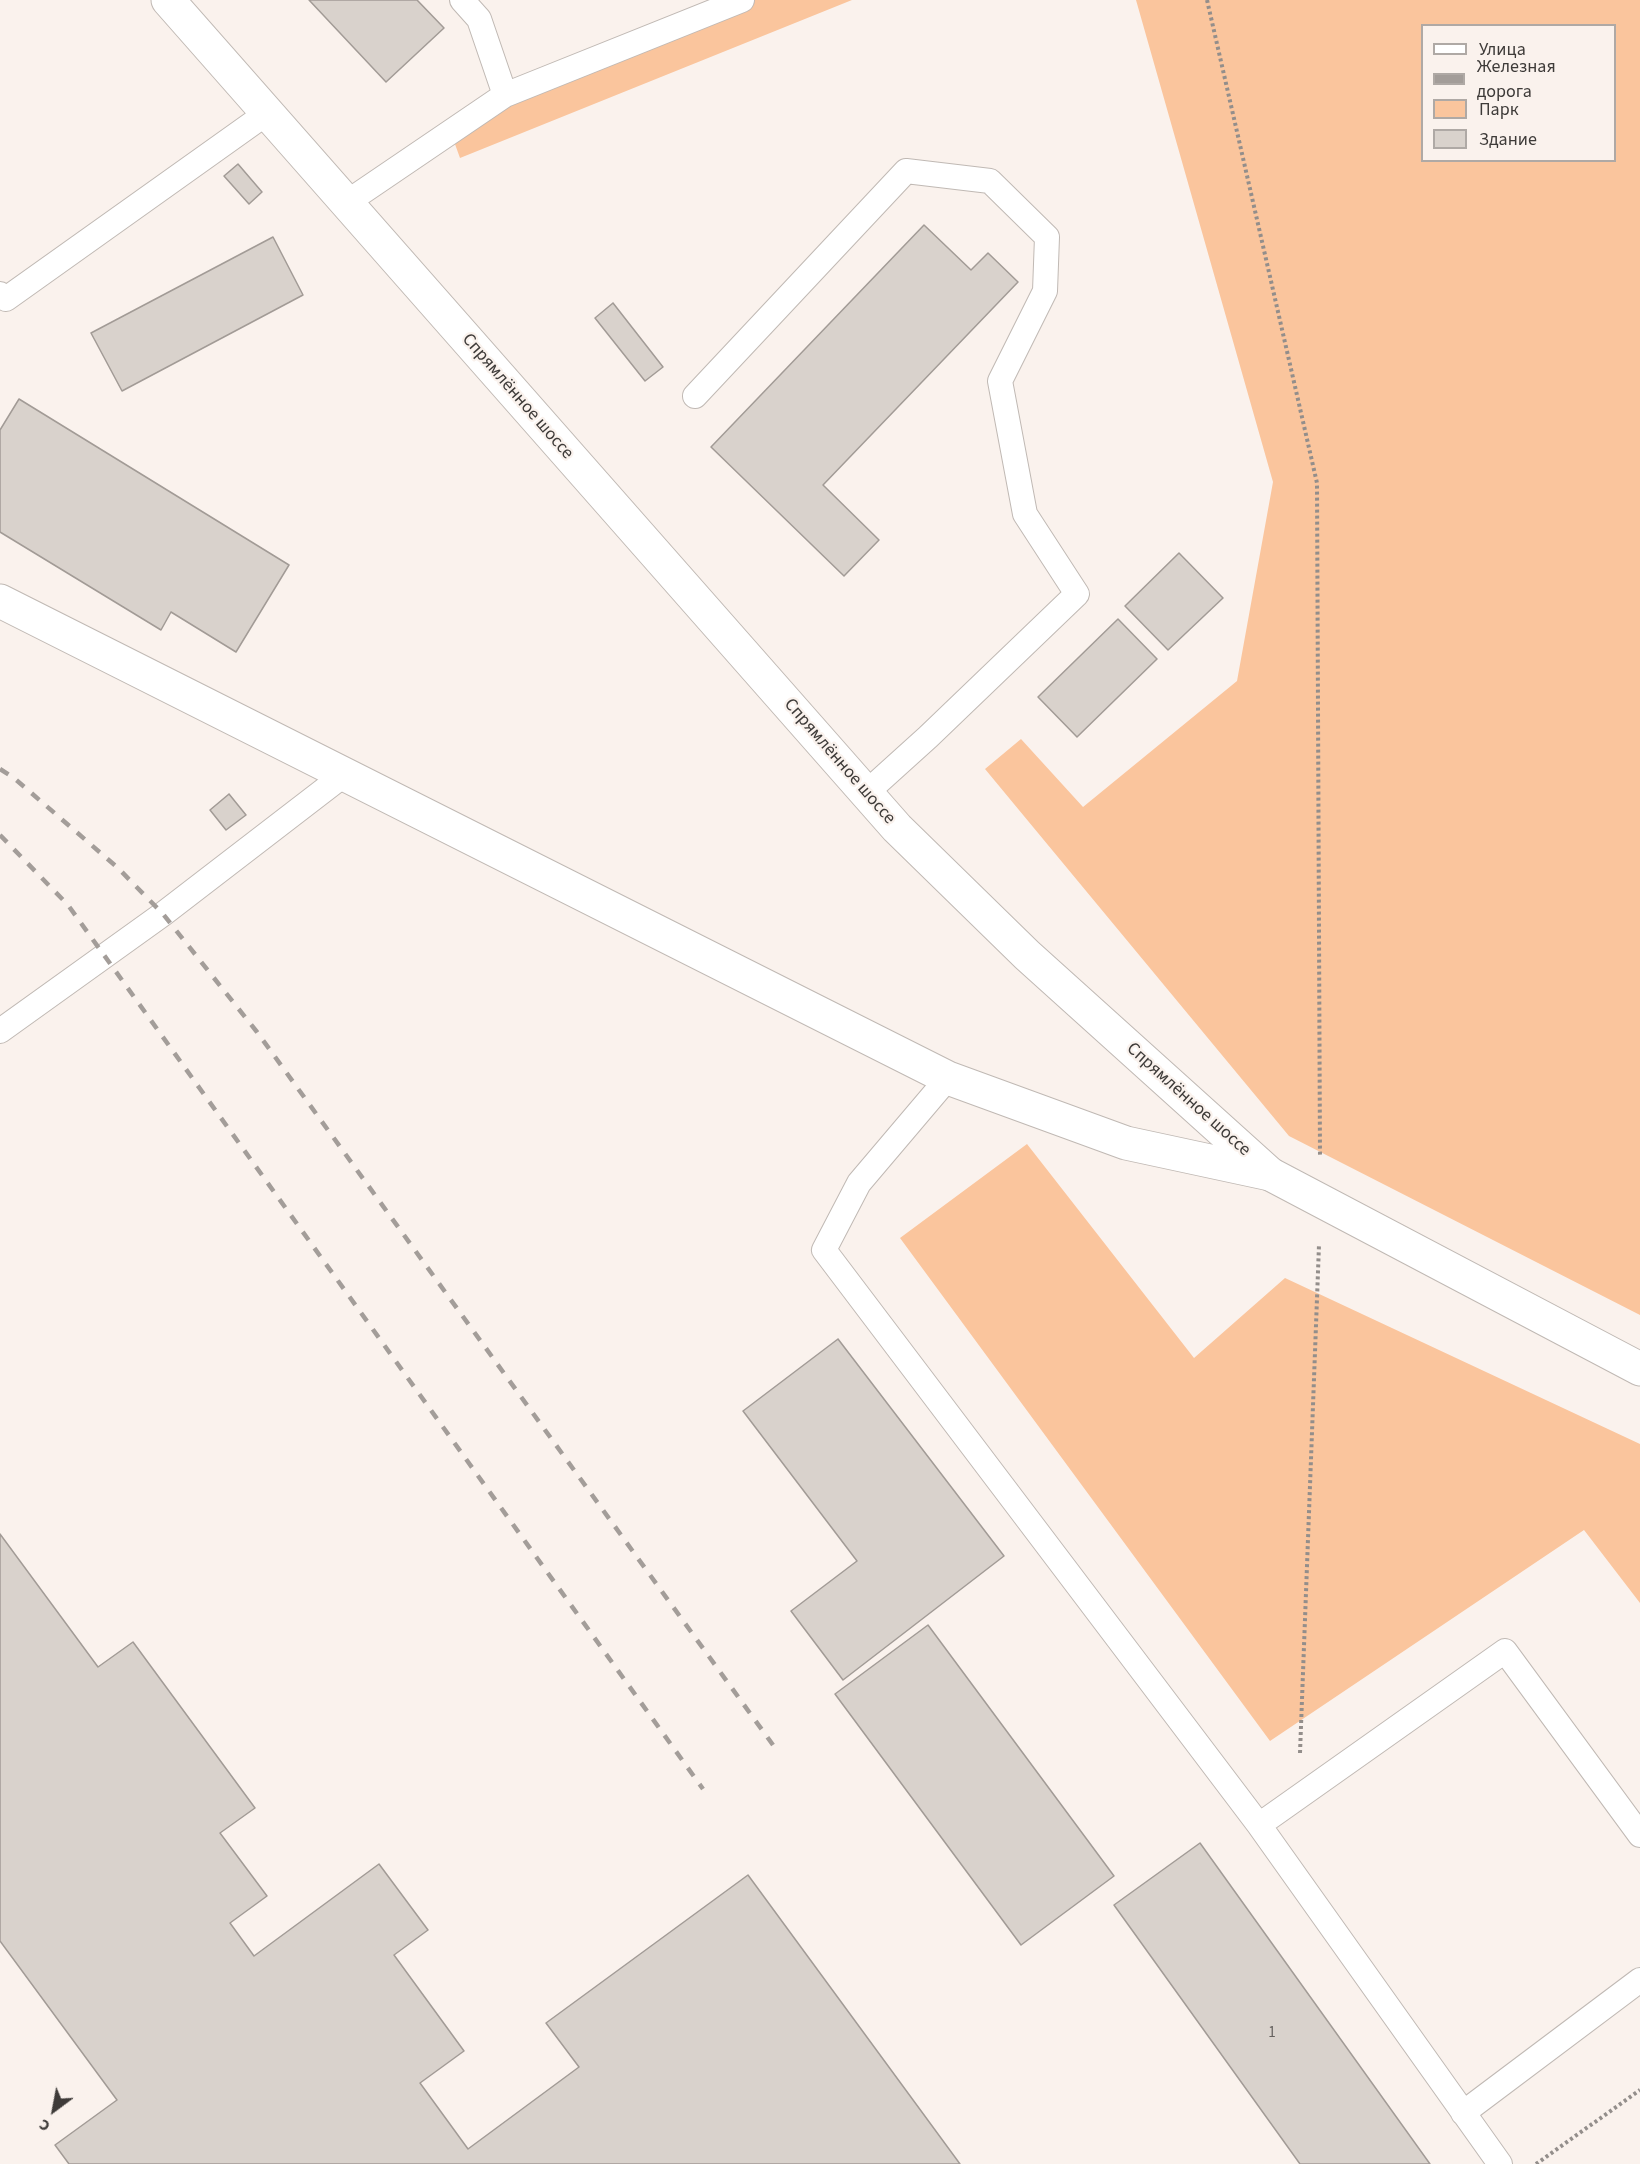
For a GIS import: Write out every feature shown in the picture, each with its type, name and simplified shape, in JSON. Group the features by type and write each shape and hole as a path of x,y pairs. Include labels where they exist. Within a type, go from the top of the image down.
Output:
{"main road":[{"name":"Спрямлённое шоссе","path":"168,0 897,828 1027,955 1270,1174 1640,1369"},
{"path":"0,601 948,1078 1126,1143 1270,1174"}],"lane":[{"path":"462,0 479,19 505,94"},
{"path":"346,203 505,94 742,0"},
{"path":"0,294 6,299 267,113"},
{"path":"695,396 906,171 990,181 1047,237 1045,291 1000,381 1025,514 1077,594 866,793"},
{"path":"0,1031 163,914 345,774"},
{"path":"948,1078 859,1183 824,1250 1259,1825 1500,2164"},
{"path":"1259,1825 1505,1652 1640,1835"},
{"path":"1463,2113 1640,1980"}],"path":[{"path":"1207,0 1317,483 1320,1201 1298,1797"},
{"path":"1536,2164 1640,2090"}],"green space":[{"path":"728,0 852,0 460,158 451,133"},
{"path":"1136,0 1640,0 1640,1315 1289,1136 985,769 1021,739 1083,807 1237,681 1273,482"},
{"path":"1027,1144 1194,1358 1285,1278 1640,1444 1640,1603 1584,1530 1270,1741 900,1238"}],"building":[{"path":"309,0 417,0 444,28 386,82"},
{"path":"238,164 262,192 249,204 224,176"},
{"path":"924,225 971,270 988,253 1018,282 823,485 879,540 844,576 711,447"},
{"path":"273,237 303,295 122,391 91,333"},
{"path":"613,303 663,367 645,381 595,318"},
{"path":"19,399 289,565 236,652 171,612 161,630 0,532 0,430"},
{"path":"1179,553 1223,598 1168,650 1125,606"},
{"path":"1118,619 1157,659 1077,737 1038,697"},
{"path":"229,794 246,815 226,830 210,810"},
{"path":"838,1339 1004,1556 843,1680 791,1611 857,1561 743,1411"},
{"path":"0,1534 98,1667 133,1642 255,1808 220,1833 267,1896 230,1923 254,1956 379,1864 428,1930 394,1955 464,2051 420,2083 468,2149 579,2067 546,2023 748,1875 960,2164 69,2164 55,2145 117,2100 0,1941"},
{"path":"928,1625 1114,1876 1021,1945 835,1694"},
{"path":"1200,1843 1430,2164 1300,2164 1114,1905"}],"railway":[{"path":"0,769 14,778 118,868 163,914 257,1032 773,1745"},
{"path":"0,835 68,905 703,1789"}]}
